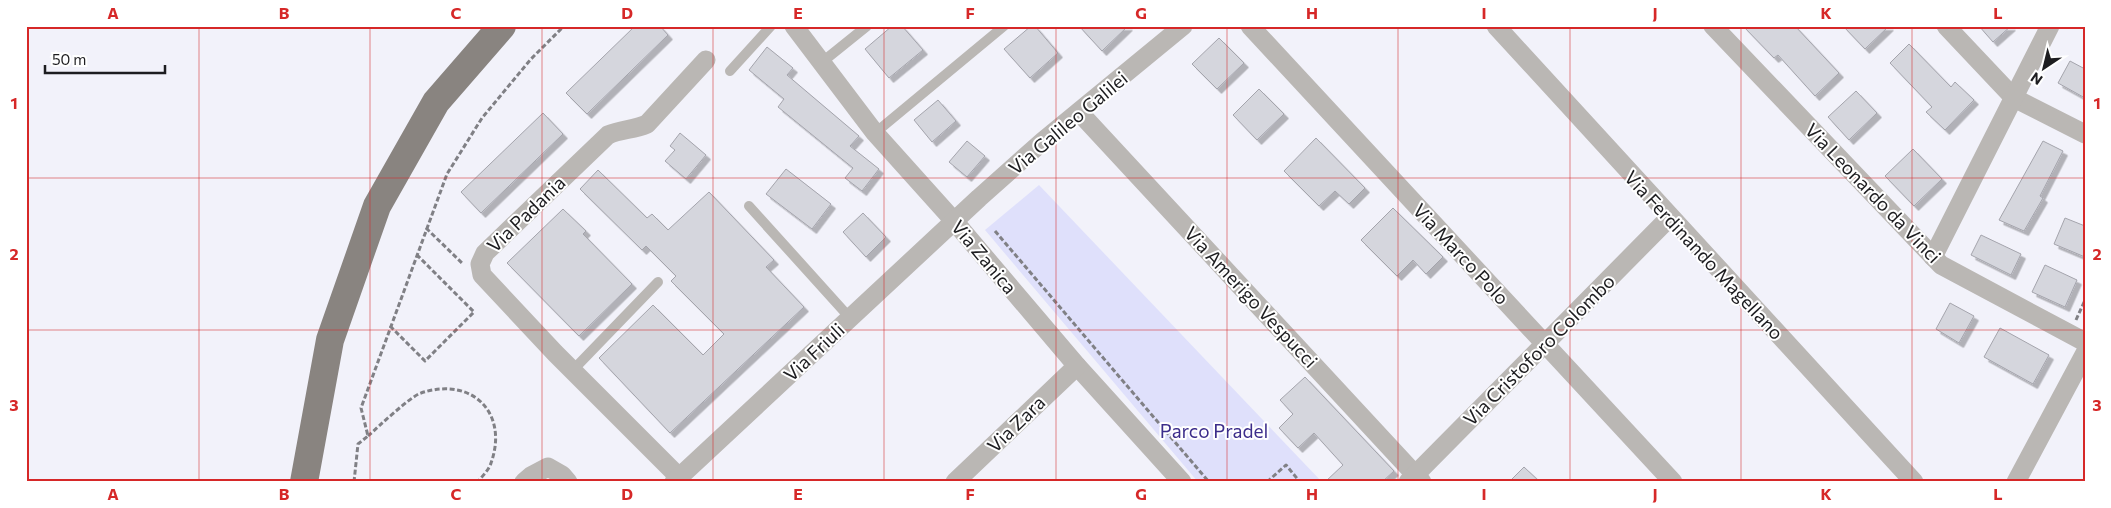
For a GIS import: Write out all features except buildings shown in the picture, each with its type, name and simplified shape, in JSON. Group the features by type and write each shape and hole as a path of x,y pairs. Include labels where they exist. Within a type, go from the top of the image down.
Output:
{"main road":[{"path":"304,482 330,340 377,206 436,102 502,26"}],"street":[{"name":"Via Zanica","path":"794,26 875,133 954,221 1077,366 1182,482"},
{"name":"Via Galileo Galilei","path":"954,221 1043,141 1183,26"},
{"name":"Via Marco Polo","path":"1250,26 1673,482"},
{"name":"Via Ferdinando Magellano","path":"1496,26 1914,482"},
{"name":"Via Leonardo da Vinci","path":"1713,26 1941,265 2085,342"},
{"path":"1946,26 2014,98 2085,134"},
{"path":"1933,256 2050,26"},
{"name":"Via Padania","path":"676,479 482,275 480,264 485,253 608,135 620,129 635,129 647,124 706,60"},
{"name":"Via Amerigo Vespucci","path":"1079,112 1415,479"},
{"name":"Via Cristoforo Colombo","path":"1415,479 1544,344 1670,218"},
{"name":"Via Friuli","path":"676,479 954,221"},
{"path":"2022,478 2085,352"},
{"name":"Via Zara","path":"955,482 1077,366"},
{"path":"524,482 548,467 562,475 568,482"}],"lane":[{"path":"730,70 771,26"},
{"path":"821,63 867,26"},
{"path":"875,133 1004,26"},
{"path":"749,206 850,318"},
{"path":"573,370 658,282"}],"path":[{"path":"368,436 360,408 447,174 482,118 531,59 564,26"},
{"path":"426,228 463,264 480,264"},
{"path":"995,231 1209,482"},
{"path":"390,326 425,361 474,312 416,255"},
{"path":"354,482 358,444 419,393 441,388 465,390 487,406 498,435 491,465 478,482"},
{"path":"1267,482 1286,465 1300,482"}],"green space":[{"name":"Parco Pradel","path":"1039,185 1322,482 1198,482 985,230"}]}
